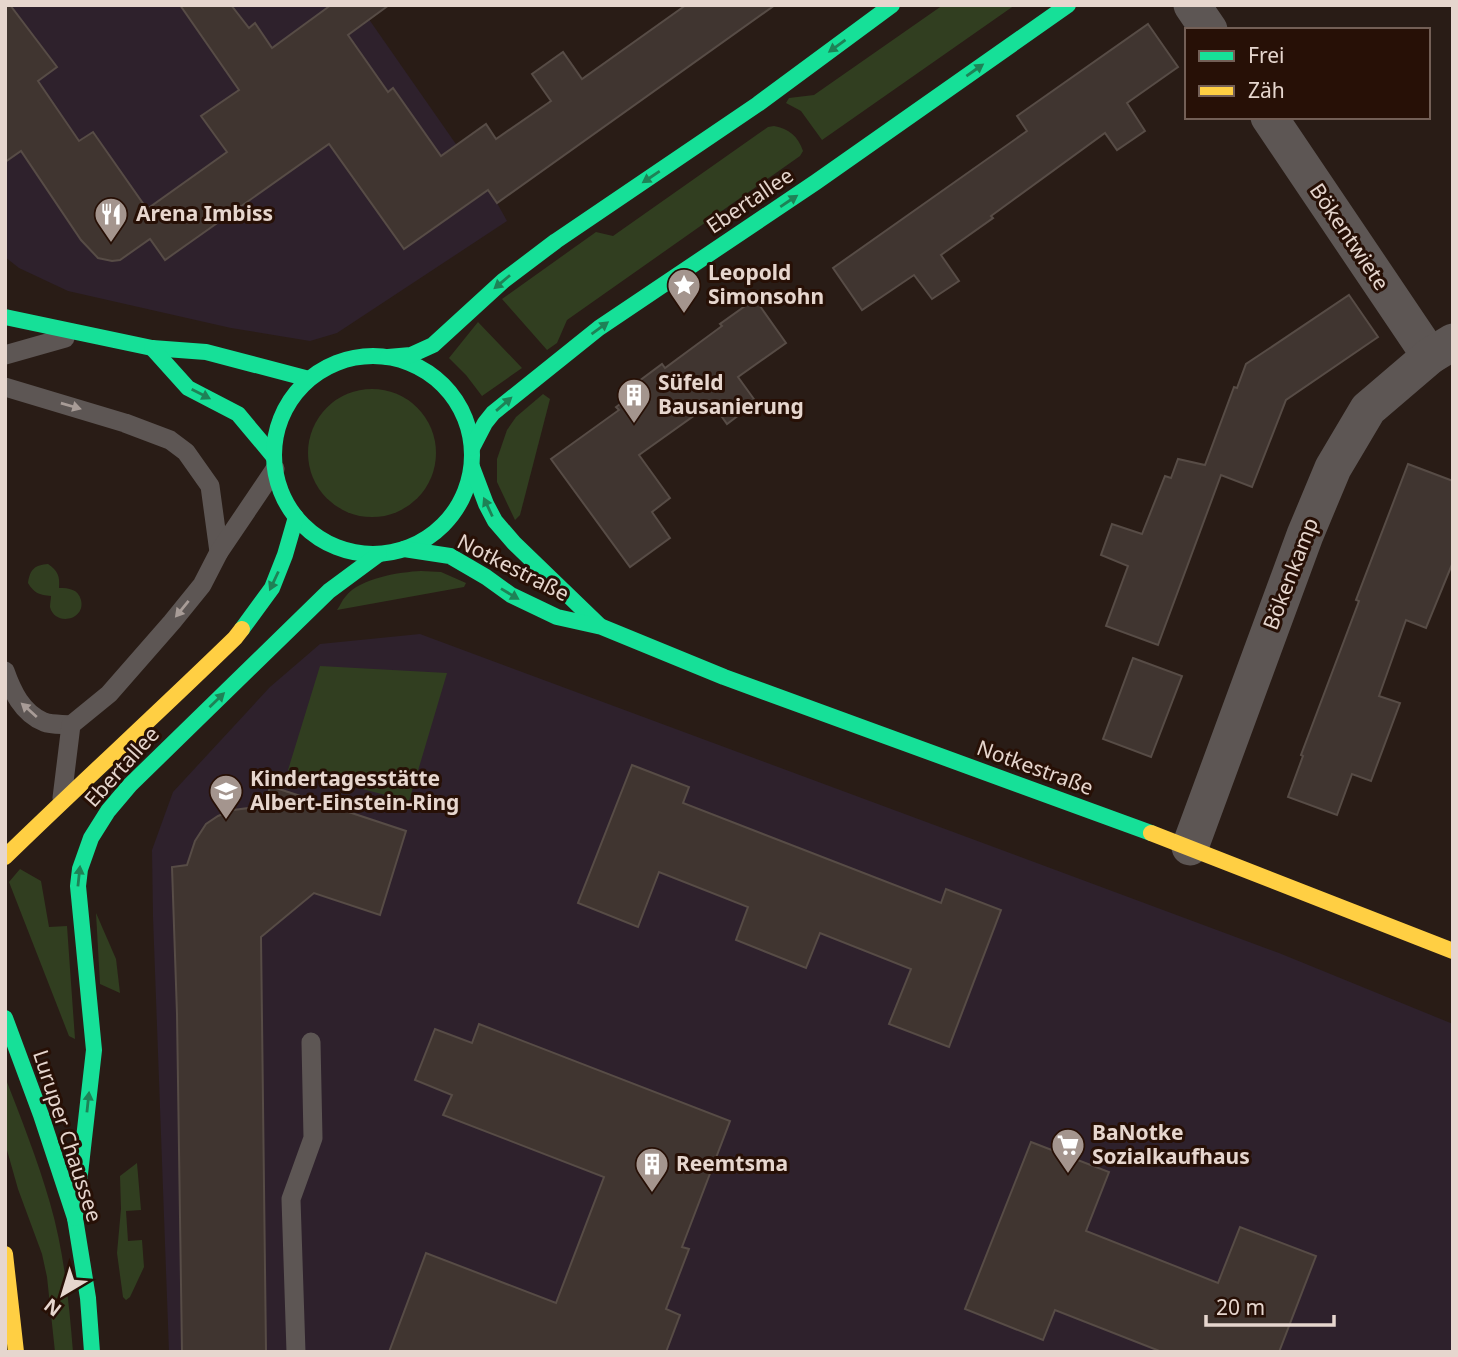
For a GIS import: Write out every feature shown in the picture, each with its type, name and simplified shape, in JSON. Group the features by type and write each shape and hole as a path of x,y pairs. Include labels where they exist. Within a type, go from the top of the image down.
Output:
{"main road":[{"path":"388,357 411,355 433,345 503,281 556,241 758,104 892,5"},
{"name":"Ebertallee","path":"472,448 493,413 598,328 816,182 1068,5"},
{"path":"5,317 152,348 205,352 309,379"},
{"path":"152,348 188,388 238,414 274,463"},
{"path":"388,357 418,366 450,391 466,418 472,448 471,476 450,519 429,537 404,549 379,554 354,552 337,548 315,535 290,509 280,489 274,463 276,435 282,415 293,396 309,379 346,359 388,357"},
{"name":"Notkestraße","path":"472,467 495,522 602,627"},
{"name":"Ebertallee","path":"5,857 235,638 272,588 296,517"},
{"name":"Notkestraße","path":"404,549 450,556 511,595 557,617 602,627 724,677 1190,847 1453,951"},
{"name":"Ebertallee","path":"75,1219 94,1050 78,886 79,868 87,844 101,820 141,773 329,591 379,554"},
{"name":"Luruper Chaussee","path":"5,1018 75,1219 88,1298 92,1352"},
{"path":"5,1254 9,1323 16,1352"}],"street":[{"path":"1192,5 1208,28"},
{"name":"Bökentwiete","path":"1270,119 1441,349"},
{"name":"Bökenkamp","path":"1190,847 1333,468 1368,408 1441,349"}],"lane":[{"path":"5,355 82,333"},
{"path":"5,387 125,423 170,440 186,452 210,486 219,552"},
{"path":"61,802 71,725 109,694 202,584 274,463"},
{"path":"5,671 12,692 27,711 45,723 71,725"},
{"path":"296,1352 290,1199 313,1138 311,1042"}],"shaded area":[{"path":"5,5 359,5 507,221 337,333 310,341 231,328 68,291 19,268 5,257"},
{"path":"420,634 1279,953 1453,1024 1453,1352 169,1352 152,850 173,792 270,687 320,644"}],"green space":[{"path":"943,5 1015,5 822,140 801,111 786,103 789,98 814,95"},
{"path":"774,126 796,137 803,151 800,156 567,320 557,343 547,350 502,299 596,232 613,236 768,127"},
{"path":"478,322 522,368 482,396 449,358"},
{"path":"372,389 397,394 417,408 431,428 436,453 431,478 417,498 397,512 372,517 347,512 327,498 313,478 308,453 313,428 327,408 347,394"},
{"path":"543,394 550,399 520,515 515,520 497,482 497,459 507,430 516,417"},
{"path":"48,564 58,574 59,588 73,590 80,596 81,607 75,616 63,619 58,617 50,607 51,596 37,593 28,583 34,569"},
{"path":"421,571 441,572 466,583 464,587 337,610 352,590 370,580"},
{"path":"320,666 447,673 409,801 288,770"},
{"path":"20,869 41,881 49,927 67,926 75,1039 69,1036 9,882"},
{"path":"96,913 116,959 120,993 100,984"},
{"path":"5,1077 35,1155 55,1221 65,1277 73,1352 55,1352 42,1254 18,1189 5,1143"},
{"path":"137,1163 141,1210 126,1211 128,1241 142,1240 144,1267 126,1300 123,1297 117,1253 121,1209 120,1176"}],"building":[{"path":"5,5 10,5 57,67 38,81 79,141 93,132 147,209 227,152 201,116 239,90 180,5 231,5 249,28 255,23 272,48 331,5 389,5 348,35 388,92 393,88 441,156 486,124 496,139 551,101 532,74 563,52 582,79 686,5 775,5 497,203 488,190 404,249 329,144 165,260 150,239 120,260 112,261 98,258 81,240 21,151 5,162"},
{"path":"1148,24 1178,67 1127,103 1145,131 1117,150 1105,133 941,255 959,281 932,299 914,275 862,310 833,268 1027,131 1017,116"},
{"path":"1349,295 1378,337 1286,400 1252,487 1221,475 1158,645 1106,626 1128,566 1101,555 1112,524 1142,534 1165,476 1171,478 1178,459 1205,465 1234,387 1237,388 1246,364"},
{"path":"755,299 786,343 738,377 756,402 727,424 712,403 639,455 670,498 652,512 670,538 630,567 551,459 619,410 616,407 631,396 627,390 662,364 665,368"},
{"path":"1408,464 1453,481 1453,562 1426,628 1406,620 1379,696 1400,703 1371,781 1352,774 1337,815 1288,797 1359,601 1356,600"},
{"path":"1133,658 1182,676 1151,757 1103,739"},
{"path":"632,765 689,787 683,803 941,903 946,889 1001,910 949,1047 889,1024 911,969 820,933 806,968 736,940 748,907 659,872 638,927 578,903"},
{"path":"270,786 406,831 380,915 314,893 261,937 266,1352 182,1352 172,867 187,865 195,841 206,824 218,816 233,810 265,806"},
{"name":"Reemtsma","path":"479,1024 730,1121 682,1247 689,1249 666,1309 680,1315 666,1352 389,1352 426,1253 556,1303 604,1177 443,1115 452,1095 415,1080 435,1029 472,1043"},
{"path":"1031,1142 1109,1172 1086,1231 1218,1283 1240,1227 1316,1256 1279,1352 1162,1352 1055,1310 1043,1340 965,1309"}],"traffic: fast":[{"path":"388,357 411,355 433,345 503,281 556,241 758,104 892,5"},
{"path":"472,448 493,413 599,328 816,182 1068,5"},
{"path":"5,317 152,348 206,352 309,379"},
{"path":"152,348 188,388 238,414 274,457"},
{"path":"373,356 411,363 428,372 443,385 456,400 465,417 472,455 465,493 456,510 443,525 428,538 411,547 373,554 335,547 318,538 303,525 290,510 281,493 274,455 281,417 290,400 303,385 318,372 335,363 373,356"},
{"path":"472,467 495,521 514,543 600,626"},
{"path":"242,629 272,588 296,517"},
{"path":"404,549 450,556 511,595 557,617 602,627 724,677 1151,833"},
{"path":"75,1218 94,1050 78,886 80,869 91,838 108,811 130,785 329,591 379,554"},
{"path":"5,1018 75,1218 88,1298 92,1352"}],"traffic: slow":[{"path":"5,857 242,629"},
{"path":"1151,833 1453,951"},
{"path":"5,1254 16,1352"}],"place":[{"name":"Arena Imbiss","path":"111,244"},
{"name":"Leopold Simonsohn","path":"684,315"},
{"name":"Süfeld Bausanierung","path":"634,425"},
{"name":"Kindertagesstätte Albert-Einstein-Ring","path":"226,821"},
{"name":"BaNotke Sozialkaufhaus","path":"1068,1175"},
{"name":"Reemtsma","path":"652,1194"}]}
